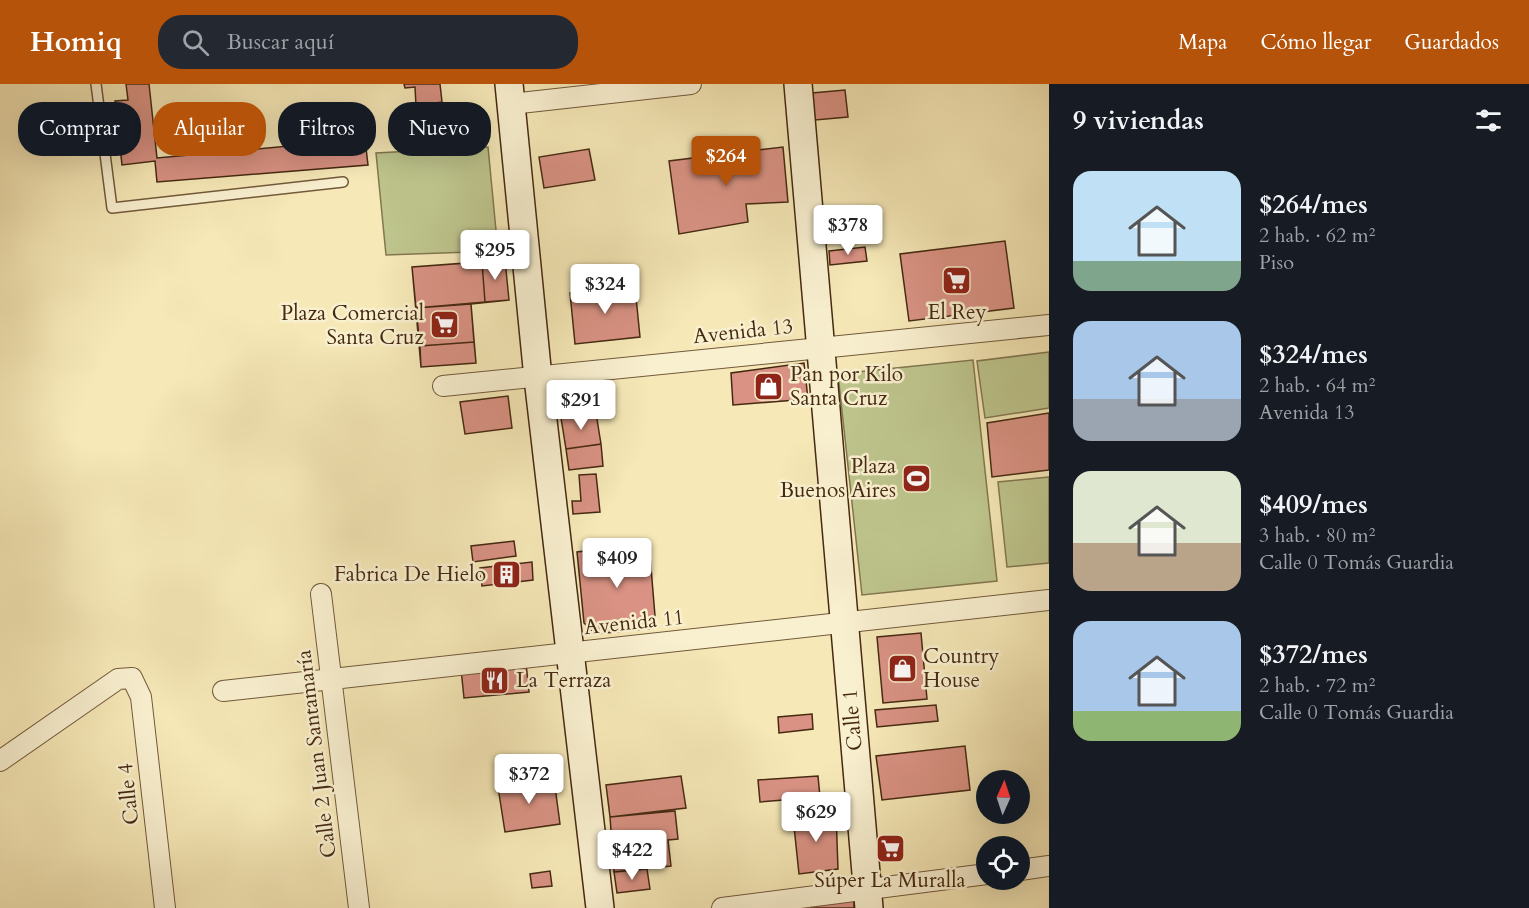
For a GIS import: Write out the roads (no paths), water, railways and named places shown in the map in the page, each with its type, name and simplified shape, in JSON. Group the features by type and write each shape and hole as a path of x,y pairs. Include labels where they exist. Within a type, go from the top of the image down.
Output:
{"street":[{"path":"600,908 538,378 510,94 691,84"},
{"name":"Calle 1","path":"798,84 868,898"},
{"name":"Avenida 13","path":"443,386 538,378 821,346 1049,325"},
{"name":"Calle 2 Juan Santamaría","path":"321,594 359,908"},
{"name":"Avenida 11","path":"223,691 1049,600"},
{"name":"Calle 4","path":"0,761 118,679 132,678 141,697 165,908"},
{"path":"1030,869 1049,866"},
{"path":"722,908 868,898 976,876"}],"lane":[{"path":"96,84 112,208 343,182"}],"place":[{"name":"El Rey","path":"957,281"},
{"name":"Plaza Comercial Santa Cruz","path":"445,325"},
{"name":"Pan por Kilo Santa Cruz","path":"769,386"},
{"name":"Plaza Buenos Aires","path":"917,478"},
{"name":"Fabrica De Hielo","path":"507,574"},
{"name":"Country House","path":"902,668"},
{"name":"La Terraza","path":"495,680"},
{"name":"Súper La Muralla","path":"890,849"}]}
